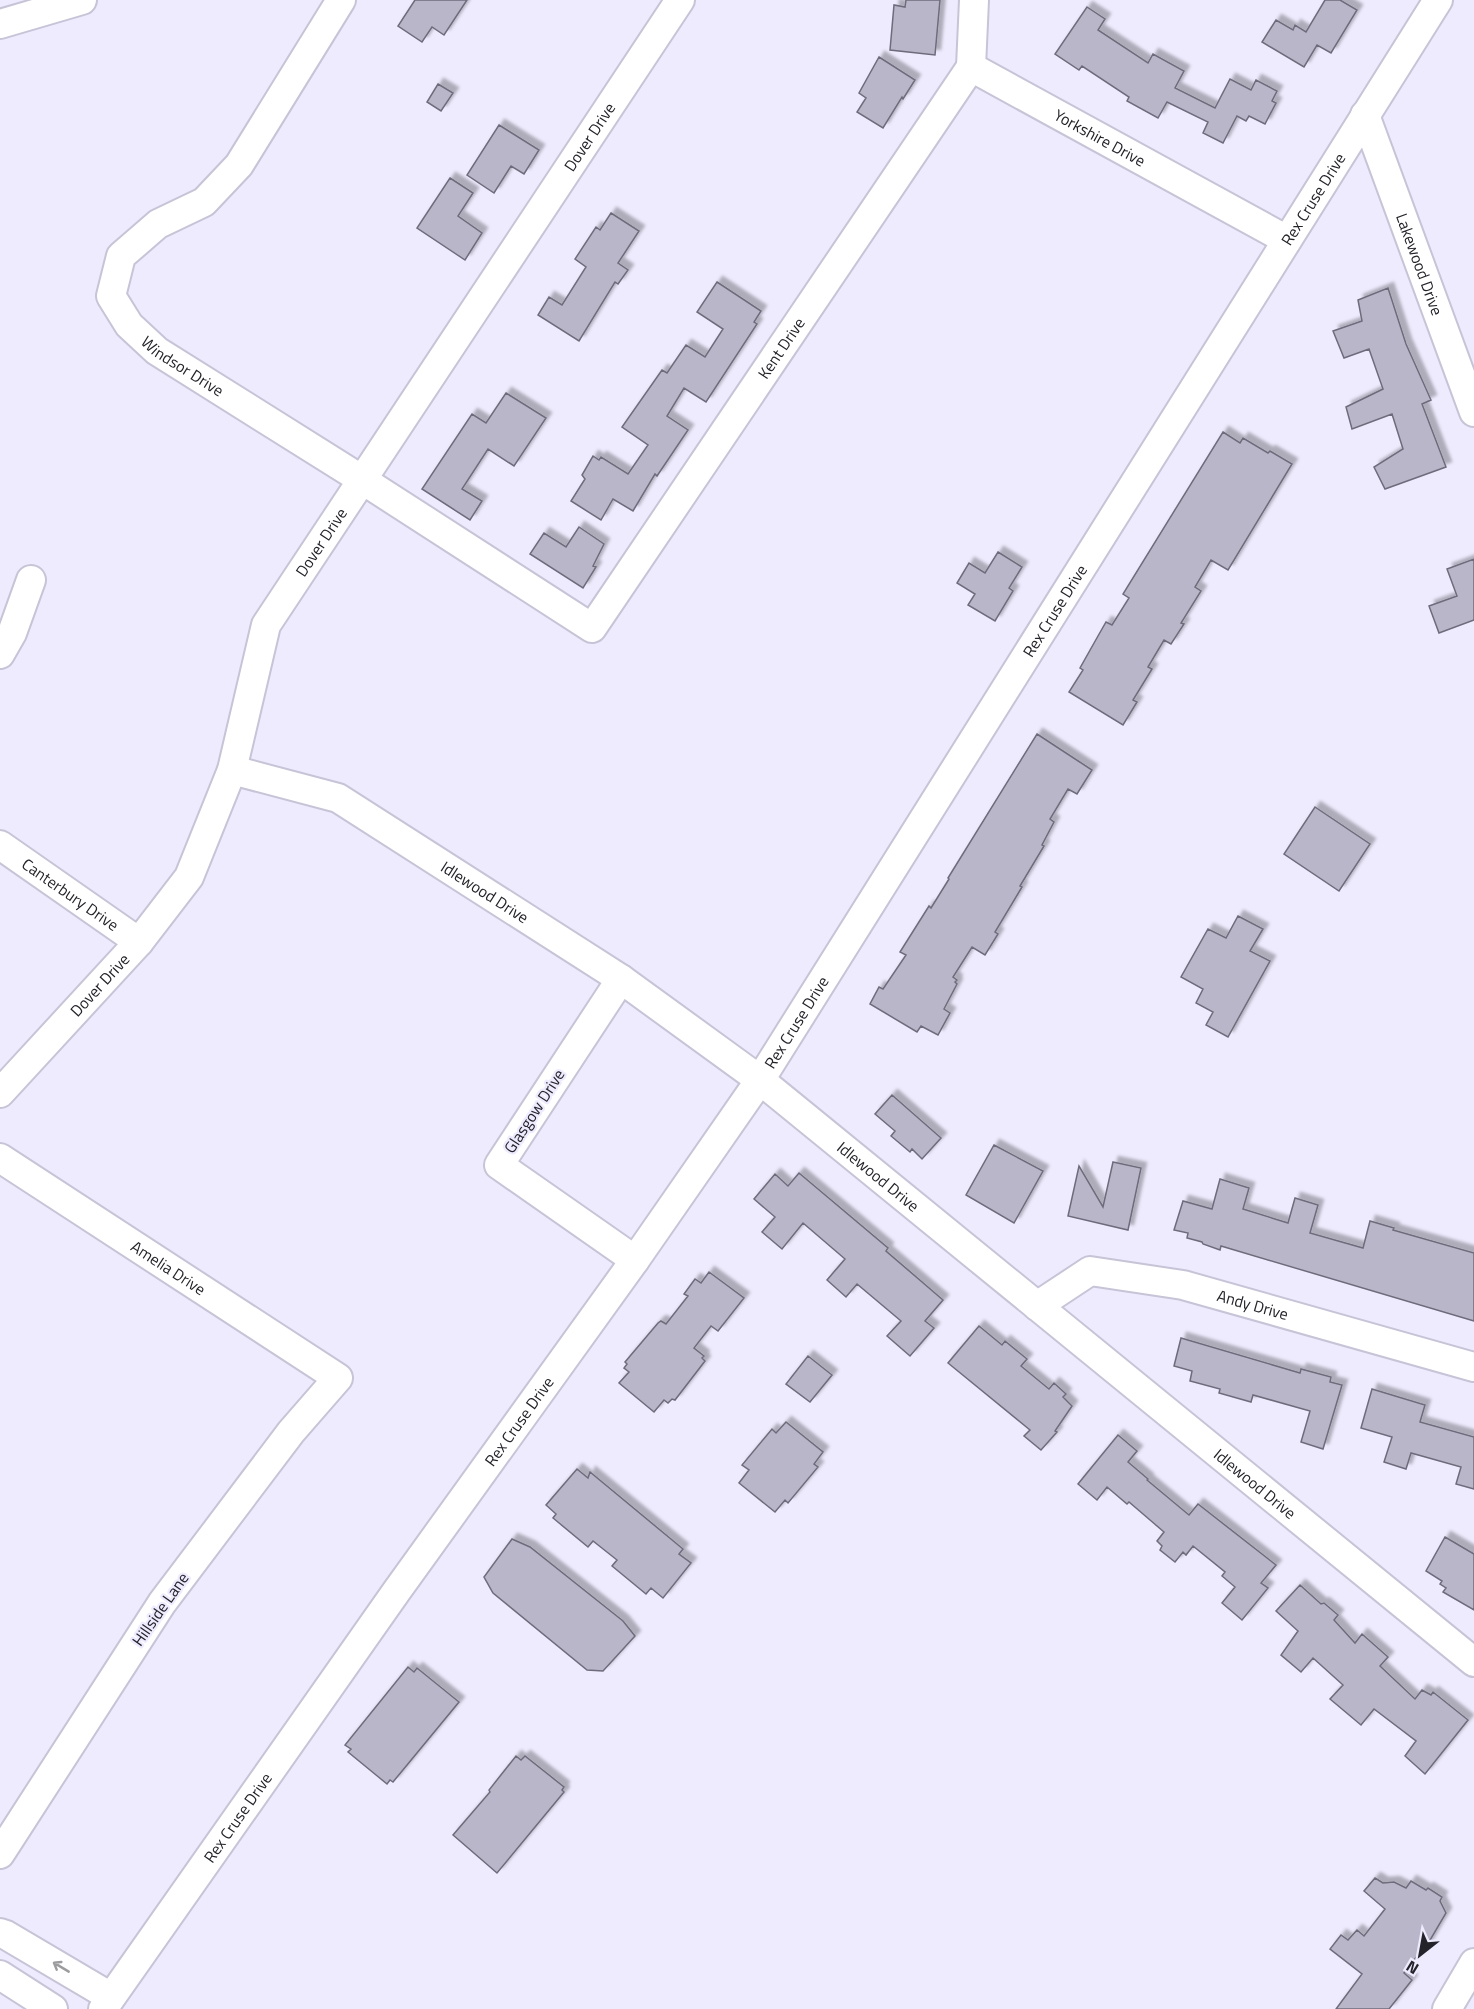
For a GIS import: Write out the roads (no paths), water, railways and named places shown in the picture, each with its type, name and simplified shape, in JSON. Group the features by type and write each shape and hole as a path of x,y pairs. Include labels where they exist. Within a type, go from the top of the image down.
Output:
{"street":[{"name":"Windsor Drive","path":"341,0 239,165 204,202 158,224 121,256 111,296 129,325 157,351 592,628"},
{"name":"Dover Drive","path":"0,1093 140,942 189,877 232,770 266,625 680,0"},
{"path":"971,67 974,0"},
{"name":"Rex Cruse Drive","path":"107,2003 396,1592 635,1260 760,1080 1438,0"},
{"path":"0,24 65,2"},
{"name":"Yorkshire Drive","path":"971,67 1287,240"},
{"name":"Kent Drive","path":"592,628 971,67"},
{"name":"Lakewood Drive","path":"1365,115 1474,412"},
{"path":"0,654 12,633 31,580"},
{"name":"Idlewood Drive","path":"232,770 338,798 621,979 760,1080 1474,1662"},
{"name":"Canterbury Drive","path":"0,845 140,942"},
{"name":"Glasgow Drive","path":"621,979 499,1165 635,1260"},
{"name":"Amelia Drive","path":"0,1158 338,1378"},
{"name":"Andy Drive","path":"1037,1306 1090,1271 1183,1285 1474,1366"},
{"name":"Hillside Lane","path":"0,1854 162,1603 291,1432 338,1378"},
{"path":"0,1933 107,2003"},
{"path":"1447,2009 1474,1963"},
{"path":"0,1975 53,2009"}]}
